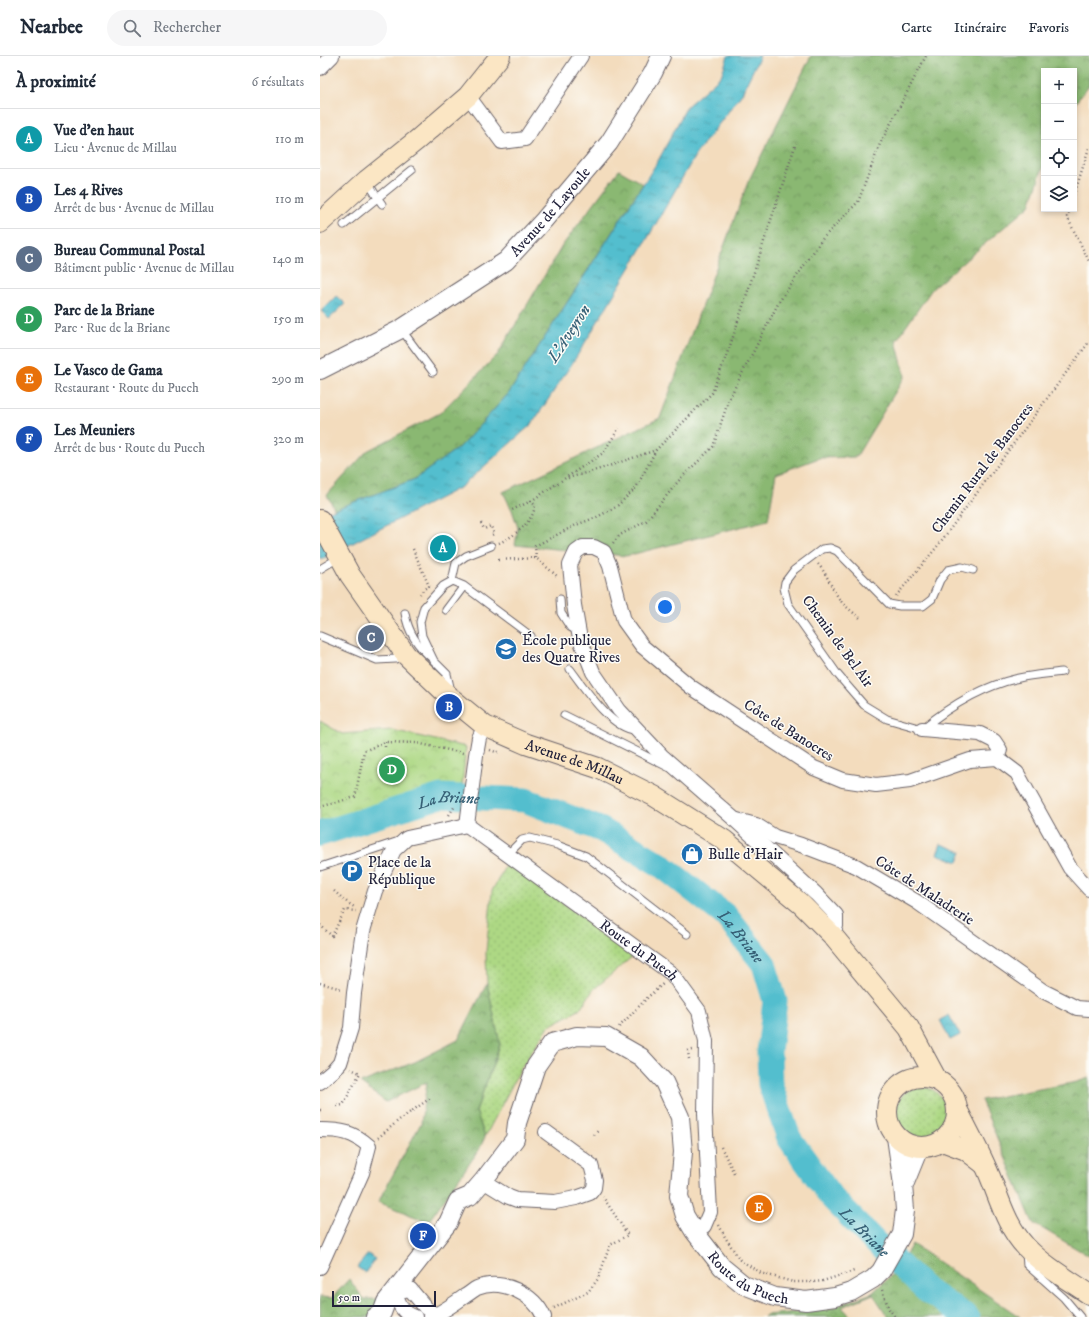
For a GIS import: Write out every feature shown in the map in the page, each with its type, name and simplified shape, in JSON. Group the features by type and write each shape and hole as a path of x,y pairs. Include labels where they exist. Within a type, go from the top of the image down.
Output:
{"main road":[{"path":"320,223 367,180 417,140 468,96 500,56"},
{"name":"Avenue de Millau","path":"320,520 346,564 406,654 452,699 484,726 526,744 598,768 654,796 724,840 801,904 832,935 909,1028 937,1080"},
{"path":"912,1078 918,1044"},
{"path":"958,1111 956,1122 951,1133 942,1142 931,1147 919,1148 907,1144 896,1137 890,1127 886,1115 887,1103 892,1092 901,1083 912,1078 929,1077 945,1085 952,1092 958,1111 986,1166 999,1201 1010,1224 1025,1246 1045,1264 1089,1294"},
{"path":"942,1142 966,1150 986,1166"}],"street":[{"path":"320,68 332,56"},
{"path":"468,96 502,142 525,139 581,56"},
{"name":"Avenue de Layoule","path":"320,370 401,329 506,261 544,220 609,143 653,73 660,56"},
{"path":"604,552 594,547 583,547 576,552 570,565 580,639 593,672 619,710 662,756 733,818 816,894 836,915 836,926 832,935"},
{"name":"Côte de Banocres","path":"604,552 610,566 624,621 642,646 691,687 814,768 843,780 876,785 910,781 970,760 997,758"},
{"path":"320,1082 334,1071 340,1062 351,1028 354,993 363,931 375,891 394,850 407,838 467,822 479,738 484,726"},
{"name":"Chemin de Bel Air","path":"922,729 980,734 994,741 1000,750 997,758"},
{"path":"997,758 1017,773 1070,868 1089,890"},
{"name":"Côte de Maladrerie","path":"733,818 756,825 775,838 801,845 856,866 917,902 1042,991 1077,1008 1089,1009"},
{"name":"Route du Puech","path":"467,822 507,855 673,975 699,1011 706,1042 704,1114 710,1212 704,1226 694,1231"},
{"name":"Route du Puech","path":"374,1317 376,1306 390,1297 448,1223 468,1209 470,1196 515,1139 517,1123 536,1066 552,1043 577,1036 606,1037 610,1039 641,1057 664,1082 680,1117 683,1152 679,1196 685,1216 694,1231 722,1267 744,1285 775,1297 806,1301 836,1297 851,1292 873,1279 881,1271 902,1234 905,1210 903,1185"},
{"path":"320,1130 339,1130 361,1139 369,1146 362,1173 320,1267"},
{"path":"483,1181 509,1197 517,1200 555,1202 576,1198 590,1193 594,1188 595,1180 590,1165 546,1132"},
{"path":"896,1137 903,1185"},
{"path":"903,1185 919,1148"},
{"path":"390,1297 410,1290 433,1316 440,1313 477,1288 493,1285 510,1287 529,1297 544,1316"},
{"path":"390,1297 399,1304 407,1314 415,1317"}],"lane":[{"path":"344,225 412,170"},
{"path":"367,180 382,204"},
{"path":"401,329 433,372"},
{"path":"434,661 422,636 420,622 424,607 443,586 452,581 456,563 466,556 490,546"},
{"name":"Chemin de Bel Air","path":"890,604 838,551 830,548 822,549 811,556 794,570 785,582 784,588 788,604 838,675 864,705 887,719 922,729"},
{"path":"320,569 346,564"},
{"path":"890,604 900,606 923,606 932,599 940,580 948,570 962,567 973,570"},
{"path":"452,581 464,586 531,636"},
{"path":"446,610 464,586"},
{"path":"560,599 561,613 570,627 579,632"},
{"path":"405,613 407,624 412,636 423,652 448,674 452,699"},
{"path":"320,636 377,660 396,659 406,654"},
{"path":"570,669 598,706 619,725 629,730 638,731"},
{"path":"922,729 942,712 979,692 1018,678 1062,672"},
{"path":"564,715 669,768 676,768"},
{"path":"320,867 369,852 407,838"},
{"path":"507,855 522,840 530,838 557,845 586,856 687,934"},
{"path":"1025,1246 1027,1265 1064,1298 1080,1317"}],"path":[{"path":"604,552 620,535 646,521 681,478 713,447 729,399 780,302 823,238 858,202 880,144 926,56"},
{"path":"536,558 535,546 576,525 597,518 616,507 636,488 656,450 712,393 731,343 796,143"},
{"path":"1077,186 1089,148"},
{"path":"1069,212 1067,217 1089,261"},
{"name":"Chemin Rural de Banocres","path":"890,604 936,548 1089,342"},
{"path":"512,510 531,501 603,453 619,428"},
{"path":"565,479 656,450"},
{"path":"490,546 508,539 521,529 532,515 534,505 531,501"},
{"path":"480,523 484,529 491,526 494,534 492,535"},
{"path":"413,549 428,586"},
{"path":"811,556 824,571 841,601 860,618"},
{"path":"498,560 536,558 552,571"},
{"path":"385,742 385,749"},
{"path":"320,807 355,797 364,751 385,742 416,743 465,753"},
{"path":"320,925 332,936 345,910 360,911 334,891"},
{"path":"610,1039 618,1028 648,996 673,975"},
{"path":"320,983 354,993"},
{"path":"689,1059 688,1051 691,1051"},
{"path":"337,1106 343,1105 360,1073 340,1062"},
{"path":"369,1146 399,1120 432,1097"},
{"path":"594,1135 598,1131"},
{"path":"544,1316 588,1292 598,1279 610,1246 628,1235 601,1193 594,1188"},
{"path":"717,1220 725,1237 740,1260 761,1273 793,1282 813,1282 823,1281 855,1270"},
{"path":"882,1290 889,1309 895,1317"}],"green space":[{"path":"811,56 1089,56 1089,85 1077,101 1077,68 1041,68 1041,173 1030,205 932,289 896,341 905,376 856,457 819,458 776,474 768,520 626,556 515,545 518,528 512,510 503,492 660,418 748,182"},
{"path":"619,170 643,184 509,393 462,445 415,479 335,510 327,495 367,451 440,413 498,354 562,246"},
{"path":"320,721 342,734 392,730 466,747 462,787 320,829"},
{"path":"508,861 633,956 594,989 579,1010 549,1026 521,1068 485,1137 476,1111 500,1045 487,983 486,952 492,891"},
{"path":"487,983 500,1044 476,1111 485,1137 479,1150 428,1222 378,1202 421,1123 427,1082 386,1102 360,1083 415,1062 458,1040"},
{"path":"1089,1078 1089,1256 1033,1223 981,1100 1077,1082"},
{"path":"916,1087 926,1087 939,1094 946,1107 946,1117 939,1130 926,1137 916,1137 907,1133 900,1126 896,1117 896,1107 900,1098 907,1091"},
{"path":"912,1244 1020,1317 888,1317 873,1294 842,1307 851,1317 764,1317 766,1315 829,1309 872,1293 897,1270"},
{"path":"349,1279 364,1299 376,1299 395,1292 386,1317 320,1317 320,1297 332,1298"}],"water":[{"name":"L'Aveyron","path":"728,56 760,56 741,95 696,154 577,356 532,424 461,487 320,560 320,515 415,479 462,445 509,393 658,161 687,106 721,76"},
{"path":"336,296 345,304 329,319 321,311"},
{"path":"941,844 962,852 958,862 937,854"},
{"path":"949,1015 960,1035 950,1040 940,1020"},
{"path":"368,1254 375,1259 365,1273 357,1267"}],"waterway":[{"name":"La Briane","path":"320,834 441,796 525,800 602,830 661,865 726,916 764,964 775,1001 769,1052 770,1084 789,1138 832,1198 872,1239 926,1290 967,1317"}],"place":[{"name":"Vue d'en haut","path":"443,548"},
{"name":"Bureau Communal Postal","path":"371,638"},
{"name":"École publique des Quatre Rives","path":"506,649"},
{"name":"Les 4 Rives","path":"449,707"},
{"name":"Parc de la Briane","path":"392,770"},
{"name":"Bulle d'Hair","path":"692,854"},
{"name":"Place de la République","path":"352,871"},
{"name":"Le Vasco de Gama","path":"759,1208"},
{"name":"Les Meuniers","path":"423,1236"}]}
